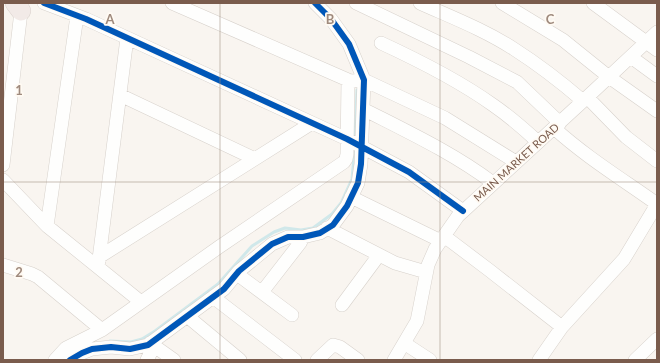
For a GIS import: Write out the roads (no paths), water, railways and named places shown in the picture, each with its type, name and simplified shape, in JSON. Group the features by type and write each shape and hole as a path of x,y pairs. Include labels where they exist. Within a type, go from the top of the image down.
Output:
{"street":[{"path":"44,3 127,38 355,144 409,172 462,211"},
{"path":"172,3 445,118 516,162"},
{"path":"55,360 66,348 102,330 337,168 346,159 355,144 363,109 356,81 350,44 332,19 315,3"},
{"path":"356,3 516,82 557,126 596,163 657,204 624,259 562,327 539,360"},
{"path":"420,3 514,48 585,99 626,137 657,161"},
{"path":"502,3 563,40 609,77 657,111"},
{"path":"593,3 657,50"},
{"path":"3,165 19,6"},
{"path":"47,226 77,16"},
{"name":"MAIN MARKET ROAD","path":"396,359 417,322 426,272 435,249 458,216 657,32"},
{"path":"99,262 127,38"},
{"path":"381,43 425,64 469,89 494,105 538,142"},
{"path":"631,57 657,76"},
{"path":"70,360 82,352 92,349 111,347 130,349 152,344 224,289 257,255 272,244 288,237 303,237 320,233 332,225 347,206 358,183 361,164 355,144 356,81"},
{"path":"120,95 255,159"},
{"path":"363,109 433,144 474,168 493,183"},
{"path":"99,262 312,123"},
{"path":"3,180 47,226 99,262 141,302"},
{"path":"351,197 442,238 489,270 562,327"},
{"path":"327,228 395,263 426,272"},
{"path":"262,292 303,237"},
{"path":"342,305 379,255"},
{"path":"3,265 32,274 102,330"},
{"path":"237,274 292,315"},
{"path":"213,297 295,360"},
{"path":"187,316 240,360"},
{"path":"635,360 657,338"},
{"path":"404,343 430,360"},
{"path":"147,360 152,344"},
{"path":"152,344 174,360"},
{"path":"316,360 333,346 340,347 358,360"}],"waterway":[{"path":"355,139 357,90"},
{"path":"110,341 131,342 142,339 218,284 252,246 274,232 285,228 301,230 313,228 332,214 341,203 352,179 355,146"}]}
